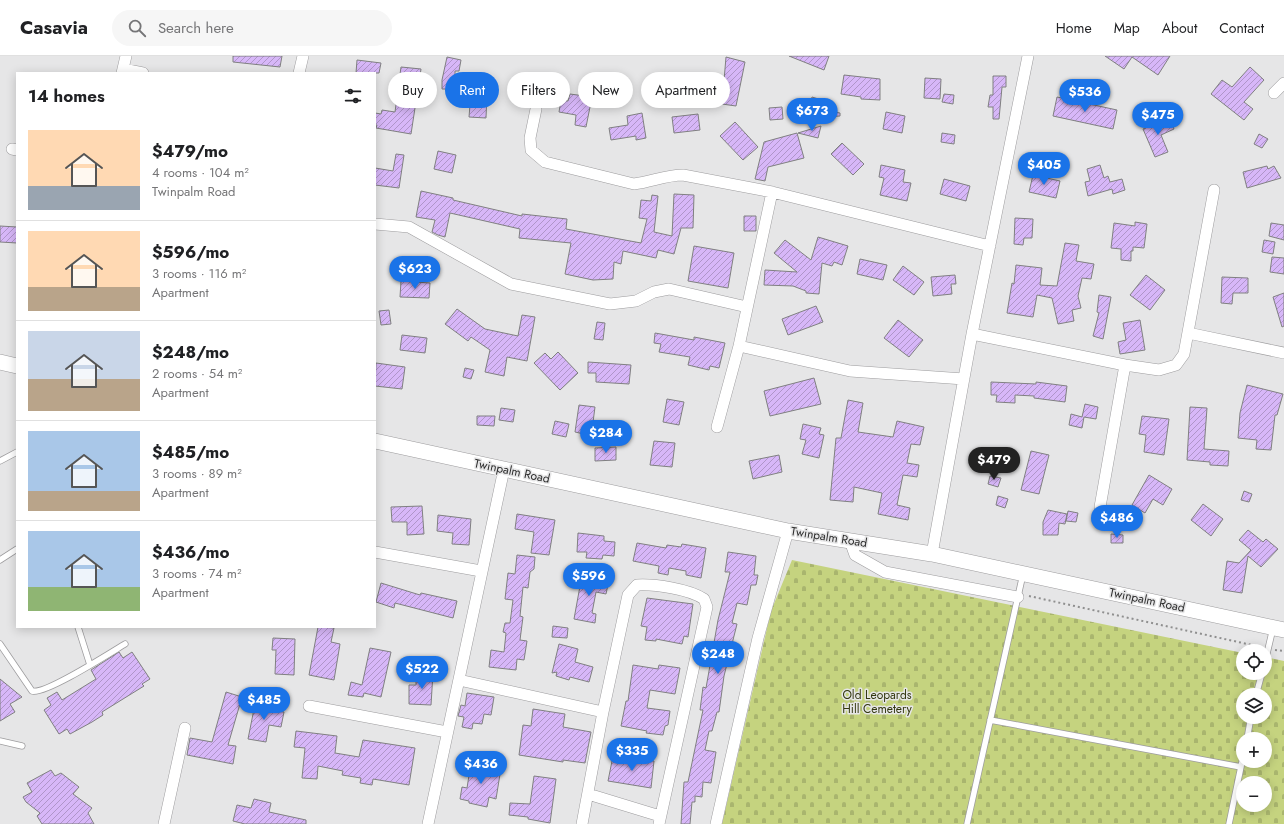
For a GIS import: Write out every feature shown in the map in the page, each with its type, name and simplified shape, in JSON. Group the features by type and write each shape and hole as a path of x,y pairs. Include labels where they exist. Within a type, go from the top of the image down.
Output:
{"main road":[{"path":"0,362 16,366"},
{"name":"Twinpalm Road","path":"376,441 788,531 932,554 1279,629"}],"street":[{"path":"126,56 123,71 133,72"},
{"path":"299,72 303,56"},
{"path":"932,554 972,334 1028,56"},
{"path":"1274,93 1284,83"},
{"path":"536,109 530,138 531,150 545,162 634,184 645,183 672,175 683,175 772,192 990,246"},
{"path":"972,334 1125,366 1159,370 1176,365 1184,354 1214,190"},
{"path":"717,427 739,346 772,192"},
{"path":"376,224 409,227 511,284 610,304 636,301 654,292 669,289 747,307"},
{"path":"1188,333 1284,353"},
{"path":"739,346 850,371 964,379"},
{"path":"1100,507 1125,366"},
{"path":"428,824 504,469"},
{"path":"716,824 758,638 788,531"},
{"path":"850,541 855,555 885,572 1018,596"},
{"path":"376,552 481,571"},
{"path":"582,824 603,712 628,595 637,585 647,585 697,594 704,599 706,607 659,820 588,794"},
{"path":"459,680 603,712"},
{"path":"309,706 447,732"},
{"path":"164,824 185,728"}],"lane":[{"path":"0,461 16,453"},
{"path":"0,560 16,550"},
{"path":"967,824 1023,574"},
{"path":"78,628 90,665"},
{"path":"1270,644 1279,629"},
{"path":"0,644 32,691 35,692 50,688 125,644"},
{"path":"990,720 1236,766"},
{"path":"0,741 22,746"},
{"path":"1229,824 1241,768"}],"path":[{"path":"1018,596 1249,644"},
{"path":"1272,649 1284,652"}],"green space":[{"name":"Old Leopards Hill Cemetery","path":"792,560 1236,652 1236,680 1272,680 1272,658 1284,661 1284,824 722,824 771,611"}],"building":[{"path":"233,56 282,56 280,67 233,62"},
{"path":"789,56 829,56 824,70"},
{"path":"1105,56 1170,56 1158,75 1132,57 1124,69"},
{"path":"447,57 461,60 459,71 445,72 445,89 442,89 442,80"},
{"path":"726,57 745,62 736,106 730,105 730,72 725,72"},
{"path":"357,60 381,63 379,73 356,72"},
{"path":"401,67 421,69 421,72 400,72"},
{"path":"1250,67 1264,80 1244,102 1253,109 1244,120 1211,94 1222,80 1232,87"},
{"path":"844,75 880,79 880,100 861,99 861,97 841,94"},
{"path":"993,76 1006,76 1006,87 1002,87 999,119 993,119 993,107 988,107 990,95 993,95"},
{"path":"925,78 941,79 940,99 924,98"},
{"path":"570,94 578,95 578,108 590,108 586,127 575,125 576,115 559,112 560,108 570,108"},
{"path":"944,94 954,95 953,104 942,102"},
{"path":"812,97 825,101 823,110 840,113 840,116 806,118"},
{"path":"1057,97 1117,110 1113,129 1053,116"},
{"path":"782,107 783,119 770,120 769,108"},
{"path":"396,108 415,108 411,134 376,128 376,113 381,114 382,110 395,112"},
{"path":"470,108 486,108 486,118 469,117"},
{"path":"886,112 905,116 902,133 883,129"},
{"path":"642,113 646,138 636,140 636,136 611,140 609,128 628,125 627,116"},
{"path":"698,114 700,130 674,133 672,117"},
{"path":"1169,118 1174,129 1161,135 1168,152 1155,157 1143,129"},
{"path":"735,122 758,147 743,160 720,136"},
{"path":"821,126 818,138 798,133"},
{"path":"797,133 804,158 768,167 765,181 755,179 764,142"},
{"path":"942,133 955,135 954,144 941,142"},
{"path":"1259,134 1268,139 1262,148 1254,144"},
{"path":"842,143 864,164 853,175 831,154"},
{"path":"438,151 456,155 452,173 434,169"},
{"path":"396,154 404,155 399,188 376,185 376,168 393,171"},
{"path":"881,165 905,170 903,182 911,183 907,201 880,195 884,178 879,177"},
{"path":"1100,165 1104,178 1108,176 1110,182 1122,179 1125,190 1113,194 1112,189 1088,196 1085,182 1090,181 1087,169"},
{"path":"1267,166 1268,169 1274,166 1281,178 1247,188 1243,172"},
{"path":"1033,175 1060,181 1056,198 1029,192"},
{"path":"944,179 970,186 966,201 940,194"},
{"path":"421,191 522,216 522,214 567,219 566,229 641,243 647,219 639,218 641,200 651,201 652,195 658,196 654,232 672,236 674,194 694,195 693,228 681,228 674,254 658,250 656,258 623,251 621,264 614,262 613,279 593,280 565,274 571,243 519,238 520,229 450,213 445,237 432,232 435,220 416,217"},
{"path":"744,216 756,216 756,231 744,231"},
{"path":"1015,218 1033,219 1032,238 1024,238 1023,245 1014,244"},
{"path":"1135,222 1147,224 1144,248 1133,247 1133,251 1131,251 1131,261 1121,260 1121,249 1111,248 1114,223 1135,226"},
{"path":"1271,223 1284,225 1284,240 1269,236"},
{"path":"0,226 16,227 16,243 0,242"},
{"path":"818,237 848,246 842,265 834,262 832,266 822,263 819,294 806,293 806,291 793,286 764,285 765,270 797,272 774,253 785,240 811,260"},
{"path":"1264,240 1275,242 1273,254 1262,252"},
{"path":"1065,243 1079,245 1076,261 1094,264 1091,279 1082,278 1078,296 1081,308 1072,310 1074,321 1058,324 1052,298 1037,295 1033,317 1007,313 1012,283 1014,284 1016,265 1042,268 1040,285 1057,286"},
{"path":"694,246 734,253 728,288 688,281"},
{"path":"1272,257 1284,258 1284,274 1270,272"},
{"path":"860,259 887,265 883,280 857,274"},
{"path":"903,266 924,282 914,295 893,280"},
{"path":"955,275 956,284 951,284 952,294 933,296 931,277"},
{"path":"1146,275 1165,290 1150,310 1130,295"},
{"path":"1222,277 1248,278 1248,293 1233,293 1232,304 1221,303"},
{"path":"401,281 430,283 429,298 400,297"},
{"path":"1284,293 1284,326 1282,327 1273,297"},
{"path":"1099,295 1111,297 1103,339 1093,336 1099,313 1097,312"},
{"path":"816,306 823,322 788,335 782,319"},
{"path":"457,309 485,329 518,336 522,315 535,317 527,361 507,357 504,376 485,372 490,350 471,337 468,341 445,324"},
{"path":"389,310 391,324 381,325 379,311"},
{"path":"898,320 923,340 909,357 884,338"},
{"path":"1140,320 1145,350 1120,354 1118,342 1126,340 1123,323"},
{"path":"597,322 605,323 603,340 594,339"},
{"path":"655,333 694,340 694,337 725,343 719,368 710,366 709,370 688,365 690,357 659,352 661,344 654,343"},
{"path":"402,335 427,338 425,353 400,350"},
{"path":"558,352 578,373 560,390 534,363 545,353 551,359"},
{"path":"588,362 631,365 629,384 596,382 596,373 588,373"},
{"path":"376,363 405,367 402,389 376,386"},
{"path":"465,368 474,370 471,379 463,377"},
{"path":"814,378 821,404 770,416 764,391"},
{"path":"991,382 1036,384 1036,382 1067,386 1065,402 1034,398 1034,396 1015,395 1015,403 996,402 997,395 991,395"},
{"path":"1247,385 1283,394 1277,415 1275,415 1271,450 1256,449 1257,440 1238,438 1240,413"},
{"path":"667,399 684,402 679,425 663,422"},
{"path":"848,400 863,403 858,432 893,437 897,421 924,427 920,445 911,444 907,463 919,465 917,477 903,475 897,505 910,508 908,520 878,514 882,493 854,487 853,502 830,500 836,438 841,438"},
{"path":"1085,404 1098,407 1096,419 1084,417 1082,428 1069,425 1071,414 1082,417"},
{"path":"579,405 595,407 592,430 585,429 584,434 575,432"},
{"path":"1190,407 1207,408 1204,449 1229,451 1228,466 1210,465 1210,462 1187,460"},
{"path":"501,408 515,410 513,422 499,420"},
{"path":"477,416 495,416 494,426 477,425"},
{"path":"1142,416 1169,419 1164,455 1144,452 1146,435 1139,434"},
{"path":"555,421 569,424 566,437 552,434"},
{"path":"803,424 821,428 819,434 824,435 819,458 802,454 806,440 800,439"},
{"path":"654,441 675,443 672,467 650,465"},
{"path":"616,447 616,460 595,461 595,448"},
{"path":"1031,451 1049,455 1039,494 1021,490"},
{"path":"779,455 782,472 753,479 749,461"},
{"path":"1149,475 1172,489 1163,505 1153,499 1145,513 1132,505"},
{"path":"990,476 1001,478 998,487 988,484"},
{"path":"1244,491 1252,494 1249,502 1241,500"},
{"path":"998,496 1008,499 1005,508 996,505"},
{"path":"1203,504 1223,519 1211,536 1191,520"},
{"path":"422,506 424,534 407,535 407,522 392,522 391,507"},
{"path":"1048,510 1067,514 1065,524 1059,523 1058,535 1043,535 1043,522"},
{"path":"1068,511 1078,513 1076,522 1066,521"},
{"path":"517,514 555,520 549,555 531,553 534,532 515,529"},
{"path":"438,515 471,519 469,545 452,544 453,533 437,531"},
{"path":"1248,530 1263,542 1266,539 1278,549 1261,567 1248,556 1242,593 1223,590 1227,561 1239,563 1251,550 1239,540"},
{"path":"578,533 604,536 604,541 615,542 614,556 603,555 602,559 586,558 587,552 577,552"},
{"path":"1111,534 1123,535 1123,543 1111,543"},
{"path":"637,543 666,548 667,545 681,547 682,544 706,548 701,578 686,575 686,571 669,568 668,575 658,573 659,566 633,561"},
{"path":"728,552 756,556 754,575 758,575 756,585 751,585 747,605 737,603 732,623 737,624 724,676 719,712 717,712 712,731 709,731 705,750 716,752 711,783 703,782 702,797 695,796 695,802 692,802 690,824 681,824 684,782 688,782 703,710 700,710 703,687 706,688 718,620 730,572 725,572"},
{"path":"517,555 535,557 534,569 530,572 528,588 523,587 520,616 523,617 520,640 527,641 524,660 517,659 516,670 489,667 491,650 504,652 506,633 503,632 505,623 510,623 513,600 505,599 508,573 515,574"},
{"path":"582,575 609,580 606,594 596,592 592,613 596,614 595,623 574,619"},
{"path":"381,583 420,595 421,593 457,601 453,618 395,603 394,608 376,602"},
{"path":"647,598 693,604 688,637 684,636 682,644 656,639 656,641 645,640 647,627 641,626"},
{"path":"553,626 568,628 567,638 552,637"},
{"path":"318,628 334,628 331,642 340,644 334,680 309,675"},
{"path":"273,638 295,639 294,675 275,674 276,650 272,650"},
{"path":"559,644 578,649 575,662 593,667 589,682 570,677 569,680 556,676 557,672 552,673"},
{"path":"370,648 391,652 381,697 364,693 363,697 348,695 351,682 362,685"},
{"path":"119,652 123,658 132,652 150,679 142,684 144,686 102,712 103,715 92,722 70,734 67,729 59,734 44,710 51,705 47,698 57,692 62,700 96,679 91,670"},
{"path":"633,665 658,669 659,665 680,668 675,694 650,690 647,708 670,711 668,725 665,726 663,735 646,733 647,731 621,726 626,701 628,701"},
{"path":"416,673 433,673 431,705 409,704 409,685 416,685"},
{"path":"0,679 22,697 10,704 15,712 0,721"},
{"path":"226,692 242,697 228,745 236,746 233,764 187,755 190,738 212,742"},
{"path":"467,693 494,697 491,715 484,714 482,724 473,723 472,729 462,727 464,717 458,716 461,705 465,706"},
{"path":"256,699 271,702 270,710 284,712 281,727 269,725 266,742 248,739"},
{"path":"533,709 565,714 563,727 591,732 585,763 563,760 563,762 519,755 523,725 531,726"},
{"path":"296,731 337,736 335,753 359,757 363,740 415,748 409,785 373,779 372,785 360,783 361,778 342,775 343,771 318,766 317,779 302,778 305,748 294,747"},
{"path":"613,756 654,761 651,788 608,781"},
{"path":"471,763 501,768 496,799 489,797 487,807 469,803 469,801 460,799 462,787 467,788"},
{"path":"51,770 55,776 61,773 79,787 73,794 92,808 88,813 94,824 42,824 37,816 40,813 26,802 23,797 32,792 27,783"},
{"path":"534,776 556,779 550,823 528,819 528,817 509,815 510,803 530,804"},
{"path":"254,799 271,803 269,812 306,820 306,824 245,824 233,821 237,805 251,808"}]}
